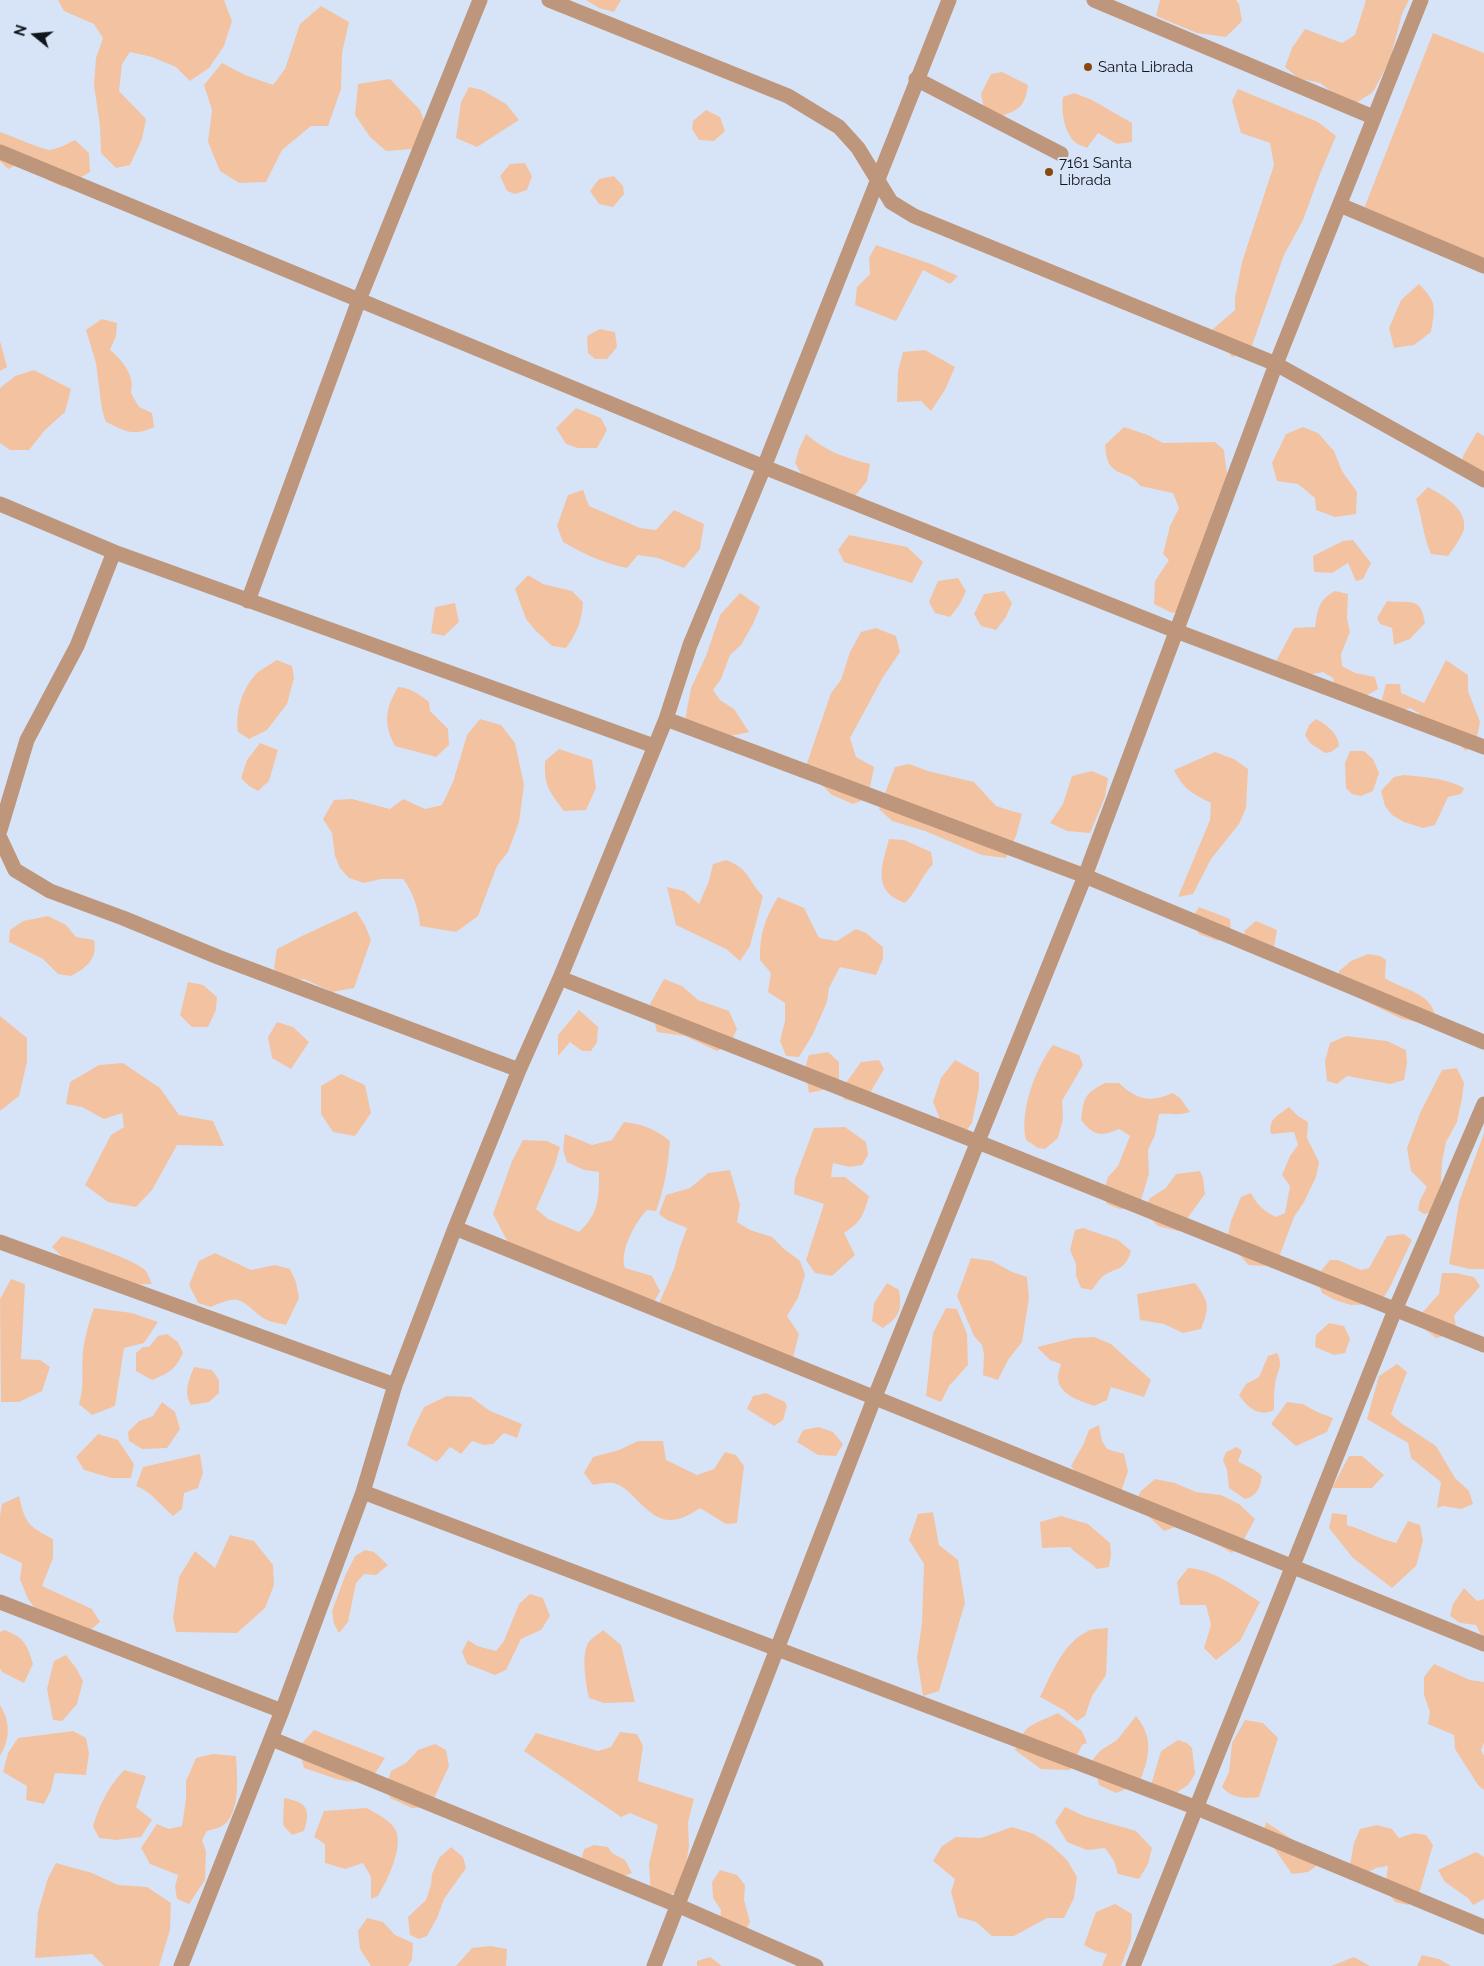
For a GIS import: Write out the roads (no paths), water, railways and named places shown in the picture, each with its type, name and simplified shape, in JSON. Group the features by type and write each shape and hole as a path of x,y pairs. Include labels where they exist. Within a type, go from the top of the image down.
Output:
{"street":[{"path":"248,600 358,300 480,0"},
{"path":"549,0 788,96 839,127 858,148 891,202 914,216 1276,364 1484,480"},
{"path":"181,1966 272,1739 363,1492 395,1385 455,1228 666,719 690,645 764,468 916,79 949,0"},
{"path":"1094,0 1373,117"},
{"path":"654,1966 874,1399 1085,876 1276,364 1421,0"},
{"path":"916,79 1061,154"},
{"path":"0,152 764,468 1176,631 1484,747"},
{"path":"1340,205 1484,266"},
{"path":"0,504 114,552 654,746"},
{"path":"0,830 28,740 77,646 114,552"},
{"path":"666,719 1085,876 1484,1042"},
{"path":"0,838 15,870 50,891 123,918 218,957 519,1070"},
{"path":"560,978 978,1142 1484,1346"},
{"path":"1133,1966 1395,1310 1484,1104"},
{"path":"455,1228 1484,1644"},
{"path":"0,1242 395,1385"},
{"path":"363,1492 1197,1808 1484,1927"},
{"path":"0,1602 282,1711"},
{"path":"272,1739 677,1905 816,1966"}],"place":[{"name":"Santa Librada","path":"1088,67"},
{"name":"7161 Santa Librada","path":"1049,172"}]}
